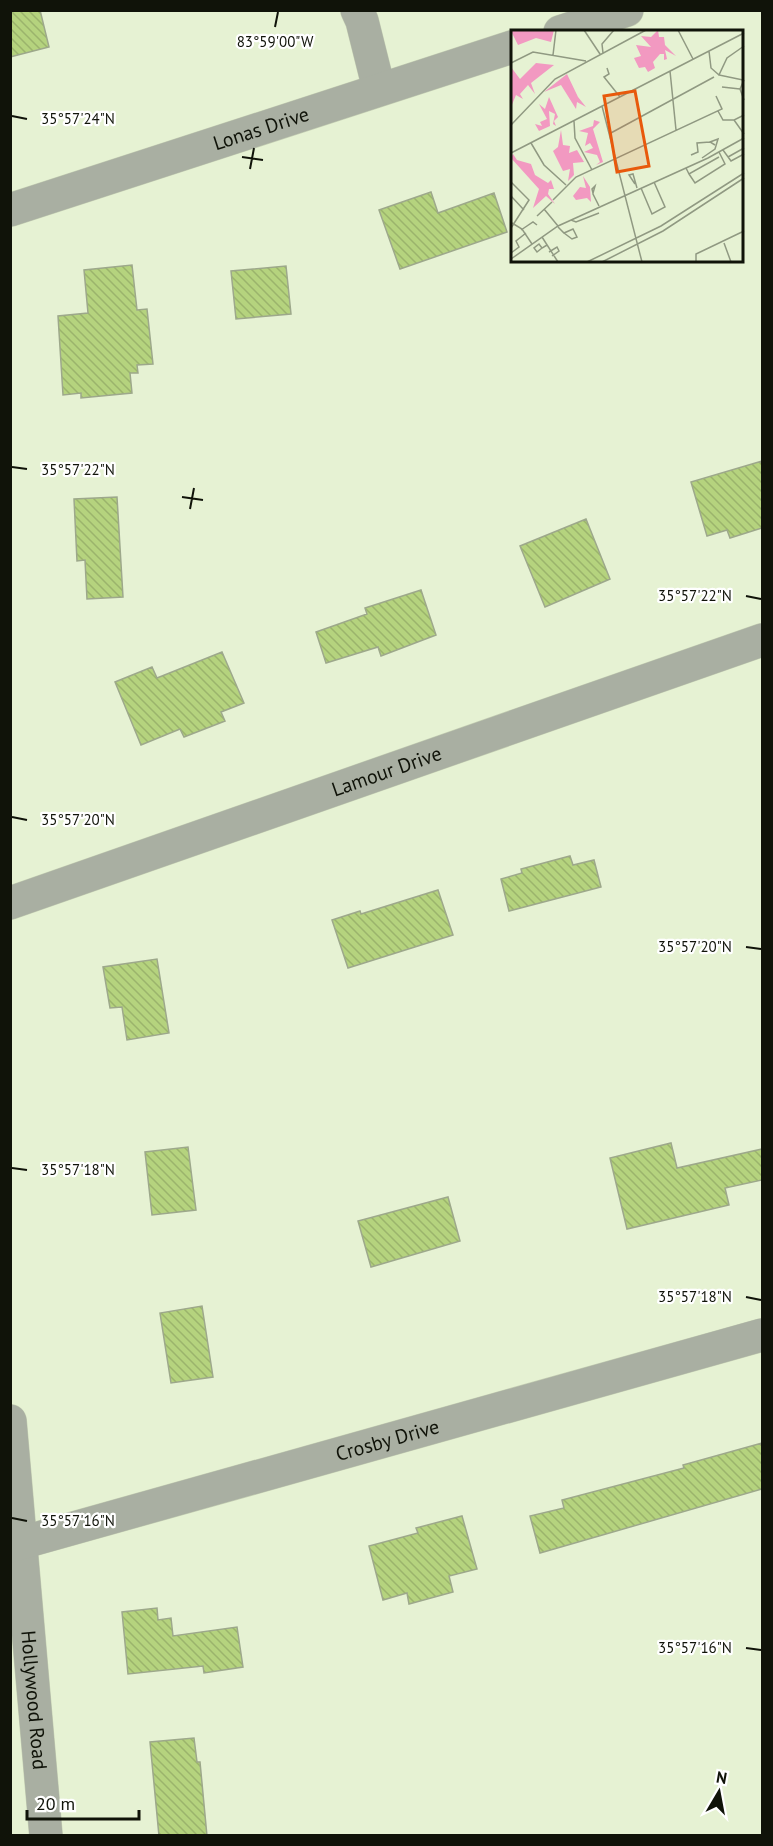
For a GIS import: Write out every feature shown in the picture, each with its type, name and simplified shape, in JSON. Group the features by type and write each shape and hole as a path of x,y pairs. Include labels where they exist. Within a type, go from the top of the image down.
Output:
{"street":[{"path":"357,10 362,21 379,89"},
{"path":"566,30 627,10"},
{"name":"Lonas Drive","path":"10,210 511,47"},
{"name":"Lamour Drive","path":"10,903 762,640"},
{"name":"Crosby Drive","path":"16,1544 762,1335"},
{"name":"Hollywood Road","path":"10,1421 16,1544 46,1836"}],"building":[{"path":"10,10 40,10 49,47 10,57"},
{"path":"431,192 438,213 494,193 507,232 400,269 379,210"},
{"path":"132,265 137,310 147,309 153,364 137,365 138,373 130,373 132,393 81,398 81,393 63,395 58,316 88,313 84,270"},
{"path":"286,266 291,314 236,319 231,271"},
{"path":"762,461 762,528 730,538 727,530 707,536 691,482"},
{"path":"117,497 123,597 87,599 85,560 77,561 74,499"},
{"path":"586,519 610,579 545,607 520,546"},
{"path":"421,590 436,635 381,656 378,647 326,663 316,632 367,614 365,608"},
{"path":"222,652 244,703 221,712 225,721 184,737 180,729 141,745 115,682 152,667 157,678"},
{"path":"570,856 573,865 594,860 601,887 509,911 501,879 522,873 521,869"},
{"path":"438,890 453,935 348,968 332,920 360,911 361,914"},
{"path":"157,959 169,1033 127,1040 122,1007 110,1008 103,967"},
{"path":"671,1143 677,1168 762,1149 762,1180 725,1188 729,1205 627,1229 610,1158"},
{"path":"188,1147 196,1210 152,1215 145,1152"},
{"path":"448,1197 460,1241 371,1267 358,1221"},
{"path":"202,1306 213,1377 171,1383 160,1313"},
{"path":"762,1443 762,1489 540,1553 530,1516 564,1508 562,1500 684,1468 683,1465"},
{"path":"462,1516 477,1569 449,1576 453,1592 409,1604 407,1593 383,1600 369,1546 418,1533 416,1528"},
{"path":"157,1608 158,1620 171,1618 173,1636 237,1627 243,1667 204,1673 203,1666 128,1674 122,1612"},
{"path":"194,1738 197,1762 200,1762 207,1836 159,1836 150,1742"}]}
